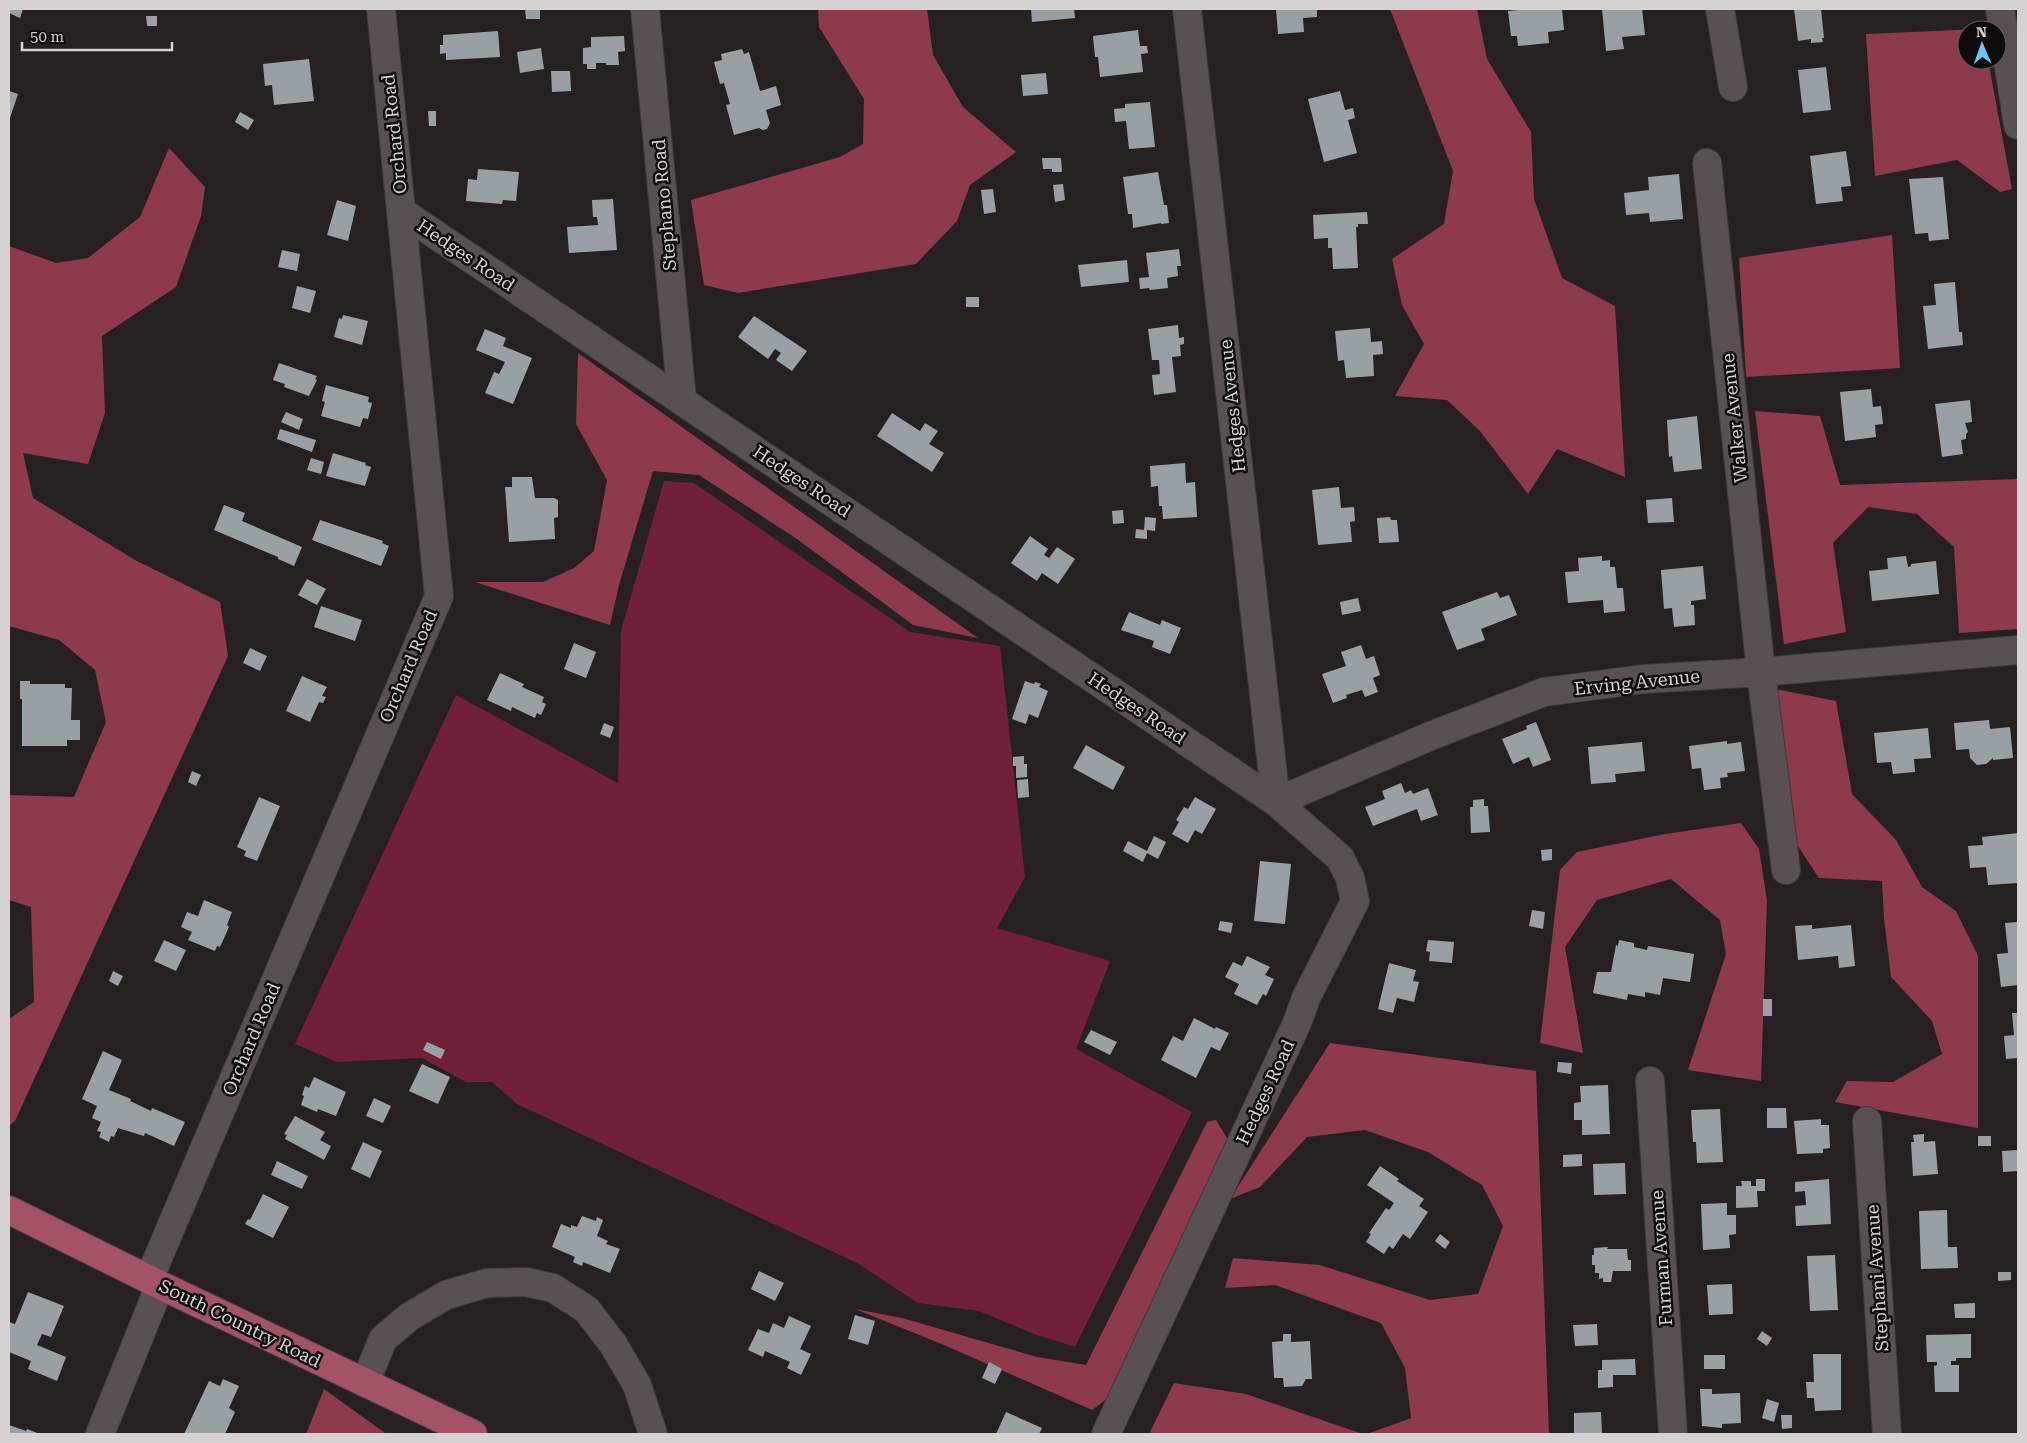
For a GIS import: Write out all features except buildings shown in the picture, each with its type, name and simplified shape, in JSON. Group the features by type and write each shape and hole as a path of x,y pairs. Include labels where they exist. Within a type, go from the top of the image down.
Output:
{"main road":[{"name":"South Country Road","path":"9,1210 473,1434"}],"street":[{"name":"Orchard Road","path":"100,1434 155,1282 439,596 381,9"},
{"name":"Stephano Road","path":"645,9 682,400"},
{"name":"Hedges Avenue","path":"1187,9 1276,802"},
{"path":"1720,9 1733,87"},
{"path":"2000,9 2018,125"},
{"name":"Walker Avenue","path":"1707,163 1761,672 1786,870"},
{"name":"Hedges Road","path":"402,212 1276,802 1340,858 1350,878 1355,901 1306,998 1297,1023 1106,1434"},
{"name":"Erving Avenue","path":"1276,802 1433,735 1544,692 1644,679 1761,672 2018,650"},
{"name":"Furman Avenue","path":"1650,1081 1673,1434"},
{"name":"Stephani Avenue","path":"1867,1122 1887,1434"},
{"path":"365,1383 383,1339 409,1317 446,1295 487,1283 526,1282 553,1288 586,1310 614,1344 637,1385 653,1434"}],"shaded area":[{"path":"818,9 927,9 933,55 963,107 1016,152 970,185 957,221 916,264 738,293 704,285 691,200 840,157 863,144 864,99 819,27"},
{"path":"1390,9 1477,9 1487,59 1531,132 1534,199 1562,278 1615,306 1625,477 1557,449 1528,494 1480,431 1447,400 1395,396 1424,344 1402,305 1392,259 1444,224 1453,171"},
{"path":"1957,30 1957,70 1990,70 2012,189 2000,192 1957,160 1875,176 1866,34"},
{"path":"169,148 205,187 201,216 176,287 102,336 105,413 88,464 23,453 33,498 135,560 220,602 228,656 15,1121 9,1126 9,1019 34,1002 31,907 9,900 9,795 74,797 106,722 95,670 59,640 9,626 9,246 56,263 88,258 140,217"},
{"path":"1892,235 1900,368 1746,377 1739,258"},
{"path":"578,353 978,638 913,625 797,539 699,475 653,471 619,585 610,625 475,582 543,582 574,568 594,551 607,480 576,424"},
{"path":"1755,411 1820,416 1840,485 2018,479 2018,629 1959,633 1954,547 1917,514 1868,507 1833,543 1846,632 1784,644"},
{"path":"664,481 694,483 910,632 1000,646 1025,877 997,928 1110,961 1076,1049 1192,1112 1075,1347 1034,1334 979,1311 918,1303 857,1263 517,1104 492,1082 466,1082 422,1058 337,1062 295,1044 456,695 618,783 621,631"},
{"path":"1775,689 1836,701 1852,794 1896,840 1922,887 1956,911 1978,956 1978,1128 1835,1102 1847,1081 1893,1082 1942,1054 1932,1021 1891,977 1882,881 1819,878 1790,834"},
{"path":"1741,823 1759,849 1767,901 1761,1081 1688,1070 1726,954 1720,920 1671,879 1597,900 1565,947 1583,1053 1540,1043 1560,870 1577,852 1665,834"},
{"path":"1330,1043 1536,1071 1549,1434 1367,1434 1411,1418 1405,1368 1381,1323 1275,1285 1225,1288 1233,1258 1320,1265 1430,1300 1478,1294 1503,1226 1482,1185 1428,1152 1365,1130 1307,1137 1260,1187 1230,1199"},
{"path":"1216,1120 1227,1138 1217,1173 1108,1398 1092,1410 944,1345 855,1309 902,1318 1037,1357 1086,1365 1207,1122"},
{"path":"1174,1383 1246,1394 1363,1434 1156,1434 1150,1432"},
{"path":"324,1389 385,1433 306,1434"}]}
